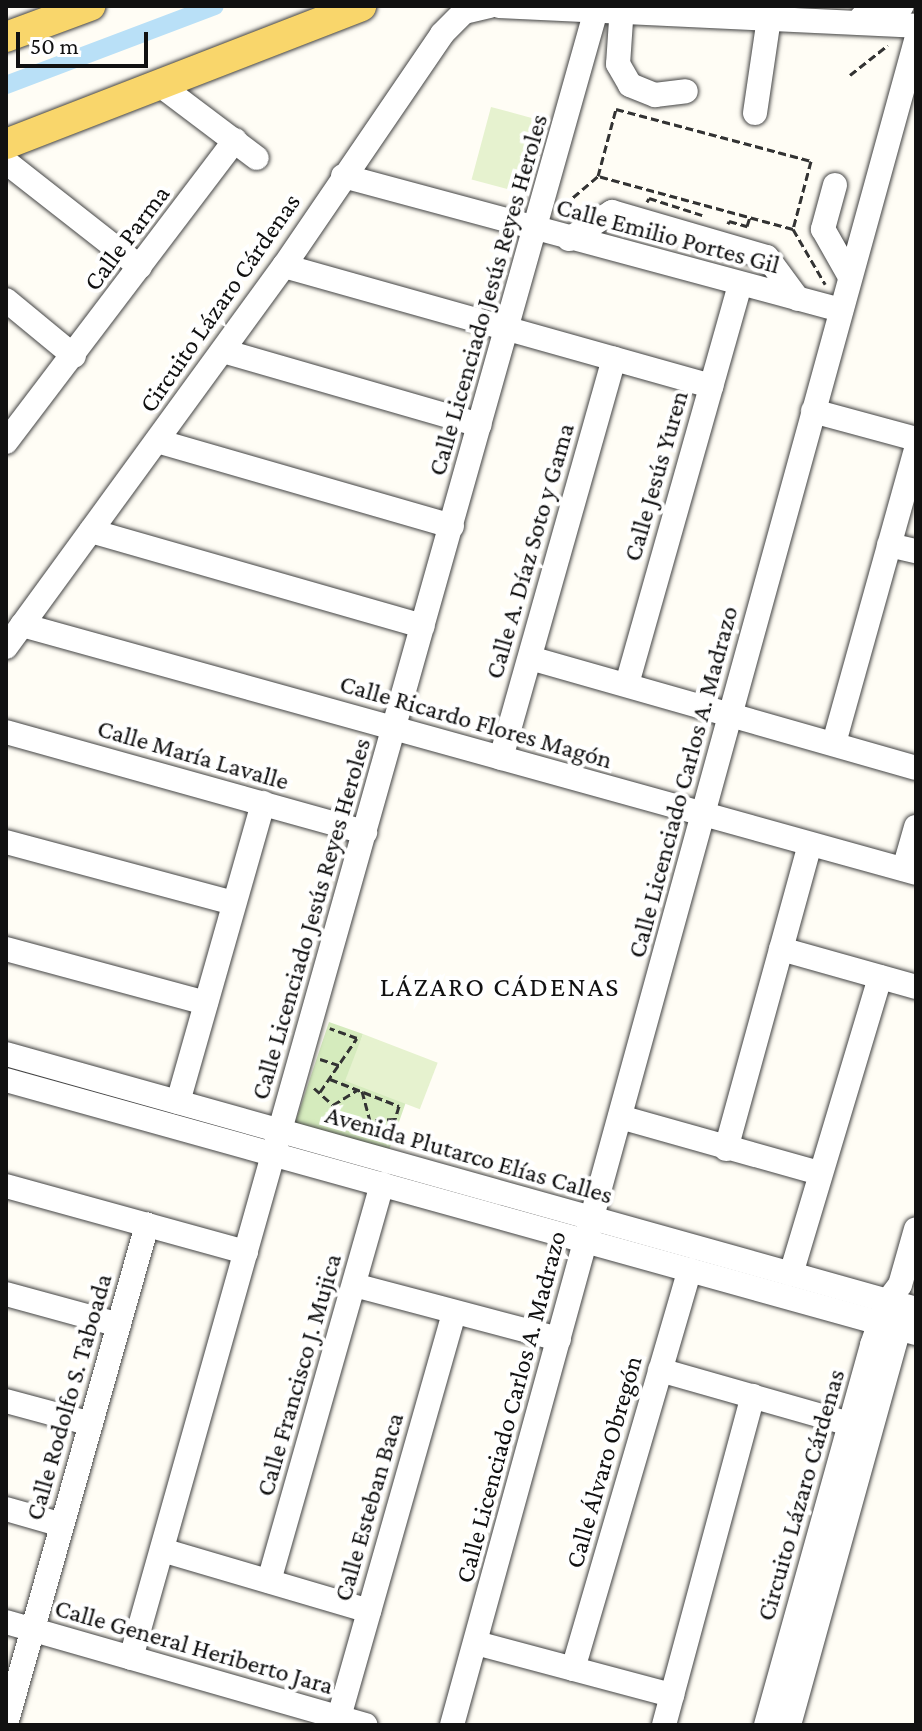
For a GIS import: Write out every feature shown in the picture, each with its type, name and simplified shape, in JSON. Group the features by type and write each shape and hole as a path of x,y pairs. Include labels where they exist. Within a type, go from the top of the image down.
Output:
{"main road":[{"path":"6,37 90,6"},
{"path":"6,144 361,6"}],"street":[{"name":"Circuito Lázaro Cárdenas","path":"6,647 284,266 442,34 464,12 489,6"},
{"path":"499,6 596,10 622,8 916,26"},
{"path":"853,22 902,6"},
{"path":"622,8 618,64 630,85 655,95 686,91"},
{"name":"Calle Licenciado Jesús Reyes Heroles","path":"131,1658 596,10"},
{"path":"755,113 769,18"},
{"name":"Calle Licenciado Carlos A. Madrazo","path":"452,1725 850,277 906,40"},
{"path":"160,85 257,158"},
{"name":"Calle Parma","path":"6,442 235,140"},
{"path":"6,162 140,267"},
{"name":"Calle Emilio Portes Gil","path":"343,176 841,310"},
{"path":"835,185 823,229 850,277"},
{"path":"569,239 612,212 767,257 798,299"},
{"path":"284,266 711,386"},
{"name":"Calle Jesús Yuren","path":"627,684 740,284"},
{"path":"6,300 74,356"},
{"path":"223,351 480,425"},
{"name":"Calle A. Díaz Soto y Gama","path":"501,758 614,359"},
{"path":"813,411 916,439"},
{"path":"157,441 452,526"},
{"path":"834,743 916,449"},
{"path":"91,531 423,626"},
{"path":"889,545 916,551"},
{"name":"Calle Ricardo Flores Magón","path":"22,625 910,871"},
{"path":"530,658 916,768"},
{"name":"Calle María Lavalle","path":"6,732 365,832"},
{"path":"178,1102 263,803"},
{"path":"910,871 916,827"},
{"path":"6,842 234,903"},
{"path":"726,1149 810,844"},
{"path":"6,949 206,1003"},
{"path":"781,949 916,987"},
{"path":"791,1274 880,977"},
{"name":"Avenida Plutarco Elías Calles","path":"6,1054 178,1102 382,1184 791,1274 901,1312"},
{"name":"Avenida Plutarco Elías Calles","path":"6,1080 277,1143 337,1134 373,1157 589,1230 690,1270 901,1312"},
{"path":"620,1117 819,1173"},
{"name":"Calle Francisco J. Mujica","path":"269,1581 382,1184"},
{"path":"6,1186 246,1252"},
{"name":"Calle Rodolfo S. Taboada","path":"6,1724 147,1225"},
{"name":"Circuito Lázaro Cárdenas","path":"789,1725 901,1312 916,1229"},
{"name":"Calle Álvaro Obregón","path":"573,1669 690,1270"},
{"path":"354,1285 559,1339"},
{"path":"6,1294 119,1325"},
{"name":"Circuito Lázaro Cárdenas","path":"766,1725 850,1424 901,1312"},
{"name":"Calle Esteban Baca","path":"339,1717 454,1313"},
{"path":"660,1370 850,1424"},
{"path":"664,1725 753,1396"},
{"path":"6,1401 91,1424"},
{"path":"6,1509 62,1525"},
{"path":"162,1550 369,1611"},
{"name":"Calle General Heriberto Jara","path":"6,1622 366,1725"},
{"path":"476,1643 672,1695"}],"path":[{"path":"850,75 906,40"},
{"path":"558,210 598,176 616,109 811,161 793,229 821,278"},
{"path":"598,176 793,229"},
{"path":"649,198 664,203 667,195"},
{"path":"729,221 747,226 750,217"},
{"path":"312,1022 357,1038 320,1092"},
{"path":"330,1079 399,1106 373,1157"},
{"path":"295,1080 320,1092 333,1105 337,1134 370,1121 395,1119"},
{"path":"333,1105 360,1090"},
{"path":"360,1090 370,1121 373,1157"}],"green space":[{"path":"491,107 533,118 513,191 472,179"},
{"path":"329,1022 363,1034 348,1081 406,1102 388,1153 295,1123"},
{"path":"363,1034 438,1063 420,1109 345,1081"}],"waterway":[{"path":"6,85 215,6"}],"district":[{"name":"LÁZARO CÁDENAS","path":"500,987"}]}
